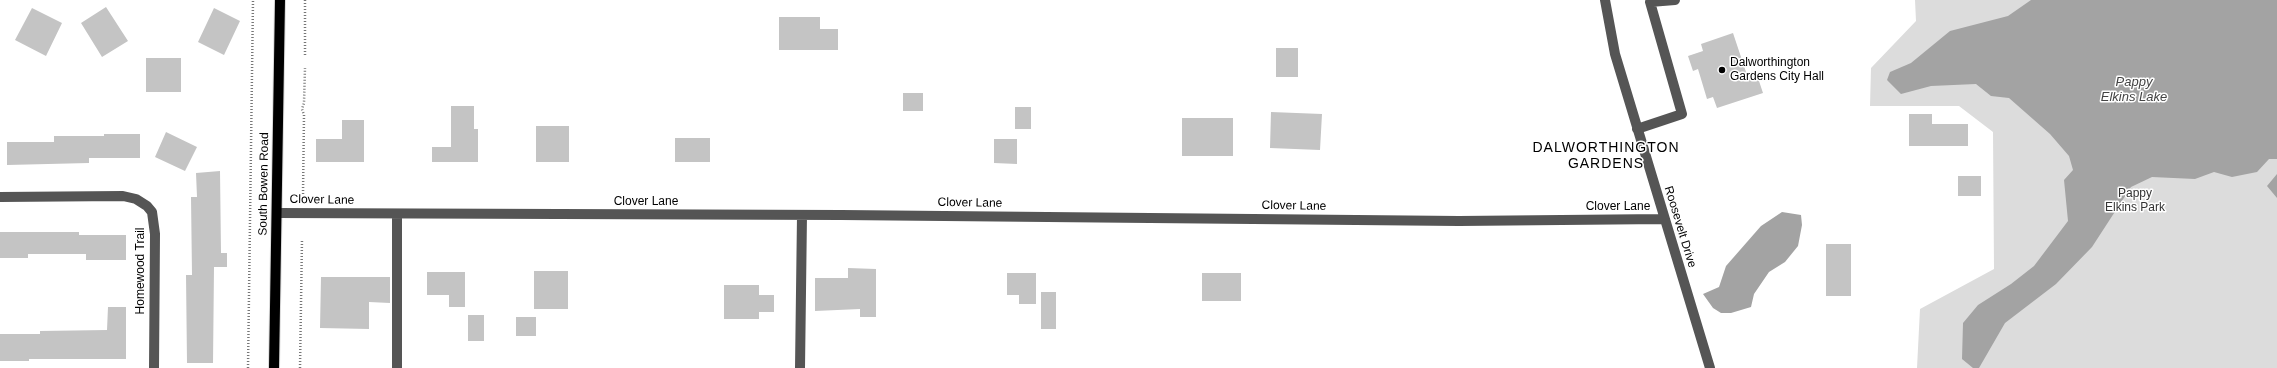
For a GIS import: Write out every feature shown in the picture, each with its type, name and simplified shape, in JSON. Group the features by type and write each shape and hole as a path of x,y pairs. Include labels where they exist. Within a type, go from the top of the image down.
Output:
{"main road":[{"name":"South Bowen Road","path":"274,368 280,0"}],"street":[{"name":"Roosevelt Drive","path":"1605,0 1615,54 1710,368"},
{"path":"1637,129 1682,114 1647,1 1675,0"},
{"name":"Homewood Trail","path":"0,197 124,196 136,199 147,206 152,212 155,234 154,368"},
{"name":"Clover Lane","path":"277,213 802,215 1459,221 1664,219"},
{"path":"397,214 397,368"},
{"path":"800,368 802,215"}],"path":[{"path":"248,368 253,0"},
{"path":"305,0 305,55"},
{"path":"303,194 304,115 302,109 304,103 305,68"},
{"path":"300,368 302,239"}],"green space":[{"name":"Pappy Elkins Park","path":"1915,0 2277,0 2277,368 1917,368 1920,309 1994,269 1993,132 1959,106 1870,106 1871,68 1916,21"}],"water":[{"name":"Pappy Elkins Lake","path":"2031,0 2277,0 2277,159 2269,159 2257,172 2232,177 2214,172 2195,179 2152,177 2131,187 2092,247 2056,284 2005,323 1979,368 1973,368 1962,359 1963,323 1978,305 2011,284 2034,266 2068,221 2064,180 2073,170 2069,156 2050,134 2009,98 1991,96 1976,84 1931,86 1901,94 1887,80 1890,72 1911,63 1950,31 2008,16"},
{"path":"2277,174 2277,198 2267,186"},
{"path":"1782,212 1801,215 1802,225 1798,246 1785,262 1769,272 1754,294 1751,307 1731,313 1721,313 1713,308 1703,294 1719,287 1726,266 1761,226"}],"building":[{"path":"106,7 128,41 102,57 81,23"},
{"path":"32,8 62,23 46,56 15,40"},
{"path":"214,8 240,21 224,55 198,42"},
{"path":"779,17 820,17 820,29 838,29 838,50 779,50"},
{"name":"Dalworthington Gardens City Hall","path":"1733,33 1748,78 1757,75 1763,93 1717,108 1713,97 1707,99 1698,69 1693,71 1688,56 1703,51 1701,44"},
{"path":"1276,48 1298,48 1298,77 1276,77"},
{"path":"146,58 181,58 181,92 146,92"},
{"path":"903,93 923,93 923,111 903,111"},
{"path":"451,106 474,106 474,129 478,129 478,162 432,162 432,147 451,147"},
{"path":"1015,107 1031,107 1031,129 1015,129"},
{"path":"1271,112 1322,114 1320,150 1270,148"},
{"path":"1909,114 1932,114 1932,124 1968,124 1968,146 1909,146"},
{"path":"1182,118 1233,118 1233,156 1182,156"},
{"path":"342,120 364,120 364,162 316,162 316,139 342,139"},
{"path":"536,126 569,126 569,162 536,162"},
{"path":"166,132 197,147 185,171 155,157"},
{"path":"104,134 140,134 140,158 89,158 89,163 7,165 7,142 54,142 54,136 104,136"},
{"path":"675,138 710,138 710,162 675,162"},
{"path":"994,139 1017,139 1017,164 994,163"},
{"path":"220,171 221,253 227,253 227,267 214,267 213,363 187,363 186,275 192,275 191,197 197,197 196,173"},
{"path":"1958,176 1981,176 1981,196 1958,196"},
{"path":"0,232 79,232 79,235 126,235 126,260 86,260 86,254 28,254 28,258 0,258"},
{"path":"1826,244 1851,244 1851,296 1826,296"},
{"path":"848,268 876,269 876,317 860,317 860,309 815,311 815,278 848,278"},
{"path":"534,271 568,271 568,309 534,309"},
{"path":"427,272 465,272 465,307 449,307 449,295 427,295"},
{"path":"1007,273 1036,273 1036,304 1019,304 1019,295 1007,295"},
{"path":"1202,273 1241,273 1241,301 1202,301"},
{"path":"321,277 390,277 390,303 369,302 369,329 320,328"},
{"path":"724,285 759,285 759,295 774,295 774,312 759,312 759,319 724,319"},
{"path":"1041,292 1056,292 1056,329 1041,329"},
{"path":"108,307 126,307 126,359 29,359 29,361 0,361 0,334 40,334 40,331 107,330"},
{"path":"468,315 484,315 484,341 468,341"},
{"path":"516,317 536,317 536,336 516,336"}],"place":[{"name":"Dalworthington Gardens City Hall","path":"1722,70"}],"district":[{"name":"DALWORTHINGTON GARDENS","path":"1606,156"}]}
